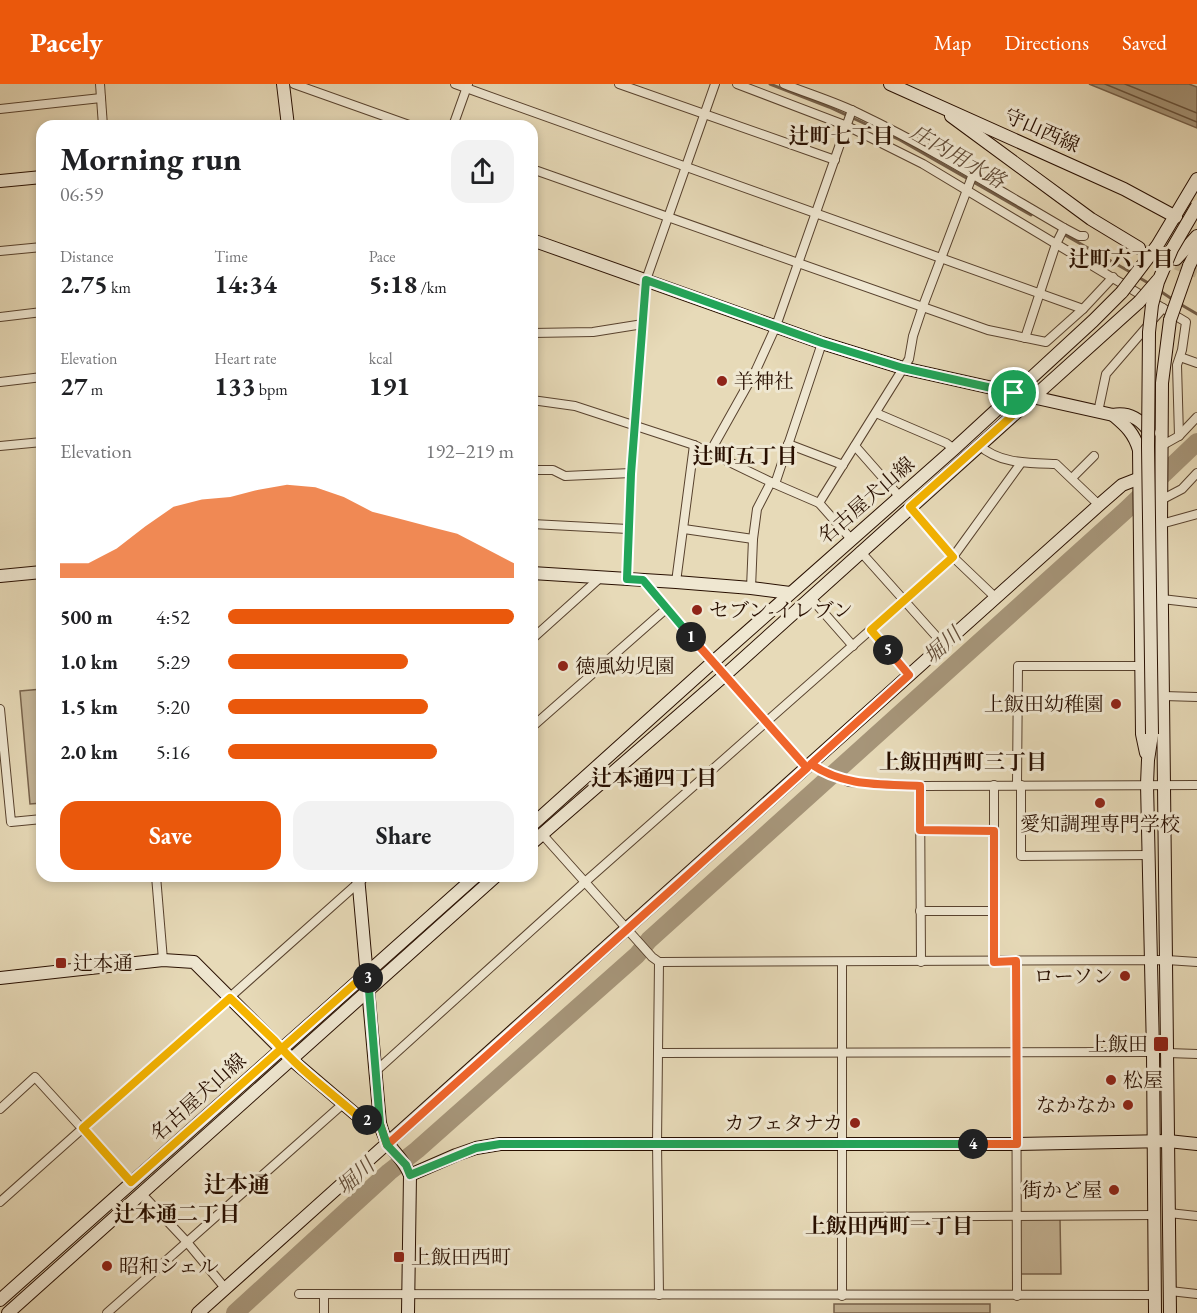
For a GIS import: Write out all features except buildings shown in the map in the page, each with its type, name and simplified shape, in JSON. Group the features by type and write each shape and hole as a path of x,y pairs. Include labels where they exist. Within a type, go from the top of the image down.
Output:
{"street":[{"path":"100,84 103,120"},
{"path":"284,84 287,120"},
{"path":"294,84 395,120"},
{"path":"455,84 467,86 1083,309"},
{"path":"620,84 835,160"},
{"path":"627,579 634,425 646,280 715,84"},
{"path":"737,84 847,126 923,164 1057,241 1186,322 1177,365 1179,436"},
{"path":"784,84 852,110 973,174 1064,228 1079,236 1084,236"},
{"name":"守山西線","path":"890,84 1179,212"},
{"path":"455,120 467,86"},
{"path":"0,109 101,98"},
{"path":"931,102 1091,219 1139,248"},
{"path":"710,452 756,370 776,326 852,110"},
{"path":"538,171 988,330 1024,338 1046,342 1083,309 1113,277"},
{"path":"819,503 909,359 913,336 923,306 973,174"},
{"path":"0,181 36,178"},
{"name":"名古屋犬山線","path":"538,820 954,449 1093,321 1122,292 1158,246 1197,179"},
{"path":"1155,1313 1153,1052 1147,784 1152,734 1148,446 1149,332 1158,282 1172,249 1197,206"},
{"path":"1024,338 1057,241 1064,228"},
{"name":"名古屋犬山線","path":"538,838 725,675 1138,302 1197,236"},
{"path":"538,242 822,343 903,368 1098,411 1113,415 1123,422 1135,437 1139,450 1142,734 1148,760"},
{"path":"0,251 36,248"},
{"path":"1170,1313 1161,524 1162,383 1170,320 1178,292 1197,250"},
{"path":"1098,411 1106,374 1163,308"},
{"path":"0,317 36,313"},
{"path":"538,333 593,332 643,324"},
{"path":"751,588 757,509 773,483 822,343"},
{"path":"1180,357 1197,363"},
{"path":"0,382 36,378"},
{"path":"538,401 575,406 710,452 819,503 851,539"},
{"path":"876,413 946,443 954,449"},
{"path":"1113,415 1132,416 1144,423 1162,453"},
{"path":"1162,453 1197,417"},
{"path":"0,446 36,443"},
{"path":"788,444 843,465"},
{"path":"676,582 693,445"},
{"path":"979,445 988,454 1021,463 1056,464 1099,505"},
{"path":"855,446 899,496"},
{"path":"1072,478 1094,456"},
{"path":"377,1070 585,882 953,557 1021,463"},
{"path":"538,470 553,470 565,476 631,474"},
{"path":"1162,497 1182,489 1197,473"},
{"path":"198,1313 390,1148 630,933 813,767 909,675 1099,505 1122,485 1140,484"},
{"path":"910,507 953,557 996,598"},
{"path":"1161,524 1197,514"},
{"path":"538,524 628,529"},
{"path":"684,530 753,539"},
{"path":"860,551 944,645"},
{"path":"0,576 36,573"},
{"path":"538,573 676,582 790,593"},
{"path":"538,634 601,578"},
{"path":"643,580 767,723 813,767 846,781 920,786 1197,784"},
{"path":"810,597 853,646"},
{"path":"1162,599 1197,603"},
{"path":"538,722 666,609"},
{"path":"871,630 909,675"},
{"path":"1141,666 1018,666 1021,856 1149,855"},
{"path":"1164,696 1197,697"},
{"path":"0,709 11,822 36,820"},
{"path":"994,785 994,962"},
{"path":"920,786 921,962"},
{"path":"920,830 994,831"},
{"path":"542,834 653,957 659,1053 657,1143 659,1295"},
{"path":"156,882 163,960"},
{"path":"0,1202 357,882"},
{"path":"361,882 380,1124 390,1148 408,1170 408,1313"},
{"name":"名古屋犬山線","path":"0,1300 469,882"},
{"name":"名古屋犬山線","path":"6,1313 369,992 489,882"},
{"path":"920,910 993,911"},
{"path":"653,957 842,962 1150,960 1197,962"},
{"path":"0,978 163,960 194,962 292,1060 360,1118 380,1124"},
{"path":"1016,961 1017,1296"},
{"path":"842,962 842,1296"},
{"path":"659,1053 1153,1052"},
{"path":"1168,1053 1197,1054"},
{"path":"0,1109 35,1077 131,1182"},
{"path":"0,1102 10,1100"},
{"path":"107,1313 344,1103"},
{"path":"408,1170 466,1151 500,1144 1017,1144 1168,1141 1197,1144"},
{"path":"141,1193 186,1241 225,1288"},
{"path":"1169,1213 1197,1216"},
{"path":"841,1217 1153,1215"},
{"path":"1170,1291 1197,1294"},
{"path":"299,1294 1154,1295"},
{"path":"324,1294 324,1313"},
{"path":"0,1306 6,1313"}],"shaded area":[{"path":"36,690 36,804 30,804 20,691"},
{"path":"1020,1219 1060,1219 1061,1274 1020,1274"},
{"path":"834,1304 990,1304 990,1313 834,1313"}],"water":[{"path":"1089,84 1189,84 1197,87 1197,128"}],"waterway":[{"name":"庄内用水路","path":"770,84 829,107 900,140 1031,215"},
{"name":"庄内用水路","path":"1065,235 1132,273"},
{"name":"庄内用水路","path":"1138,277 1150,284"},
{"name":"庄内用水路","path":"1160,291 1172,299"},
{"name":"庄内用水路","path":"1180,304 1197,314"},
{"name":"堀川","path":"235,1313 389,1172 417,1150 637,955 649,940 1126,510 1197,442"}],"tunnel":[{"path":"1143,250 1197,272"}],"place":[{"name":"羊神社","path":"722,381"},
{"name":"セブン-イレブン","path":"697,610"},
{"name":"徳風幼児園","path":"563,666"},
{"name":"上飯田幼稚園","path":"1116,704"},
{"name":"愛知調理専門学校","path":"1100,803"},
{"name":"辻本通","path":"61,963"},
{"name":"ローソン","path":"1125,976"},
{"name":"上飯田","path":"1161,1044"},
{"name":"松屋","path":"1111,1080"},
{"name":"なかなか","path":"1128,1105"},
{"name":"カフェタナカ","path":"855,1123"},
{"name":"街かど屋","path":"1114,1190"},
{"name":"上飯田西町","path":"399,1257"},
{"name":"昭和シェル","path":"107,1266"}],"district":[{"name":"辻町七丁目","path":"841,135"},
{"name":"辻町六丁目","path":"1121,258"},
{"name":"辻町五丁目","path":"745,455"},
{"name":"上飯田西町三丁目","path":"963,761"},
{"name":"辻本通四丁目","path":"654,777"},
{"name":"辻本通","path":"237,1184"},
{"name":"辻本通二丁目","path":"177,1213"},
{"name":"上飯田西町一丁目","path":"889,1225"}],"route":[{"path":"1014,393 903,368 822,343 646,280 634,425 627,579 643,580 807,768 387,1145 380,1124 360,1118 292,1060 281,1049 275,1041 230,998 83,1128 131,1182 281,1049 324,1010 368,972 380,1124 383,1135 387,1145 406,1165 410,1175 476,1148 500,1144 1017,1144 1016,961 994,962 994,831 920,830 920,786 849,782 811,764 909,675 871,630 953,557 910,507 1032,398 1014,393"}]}
